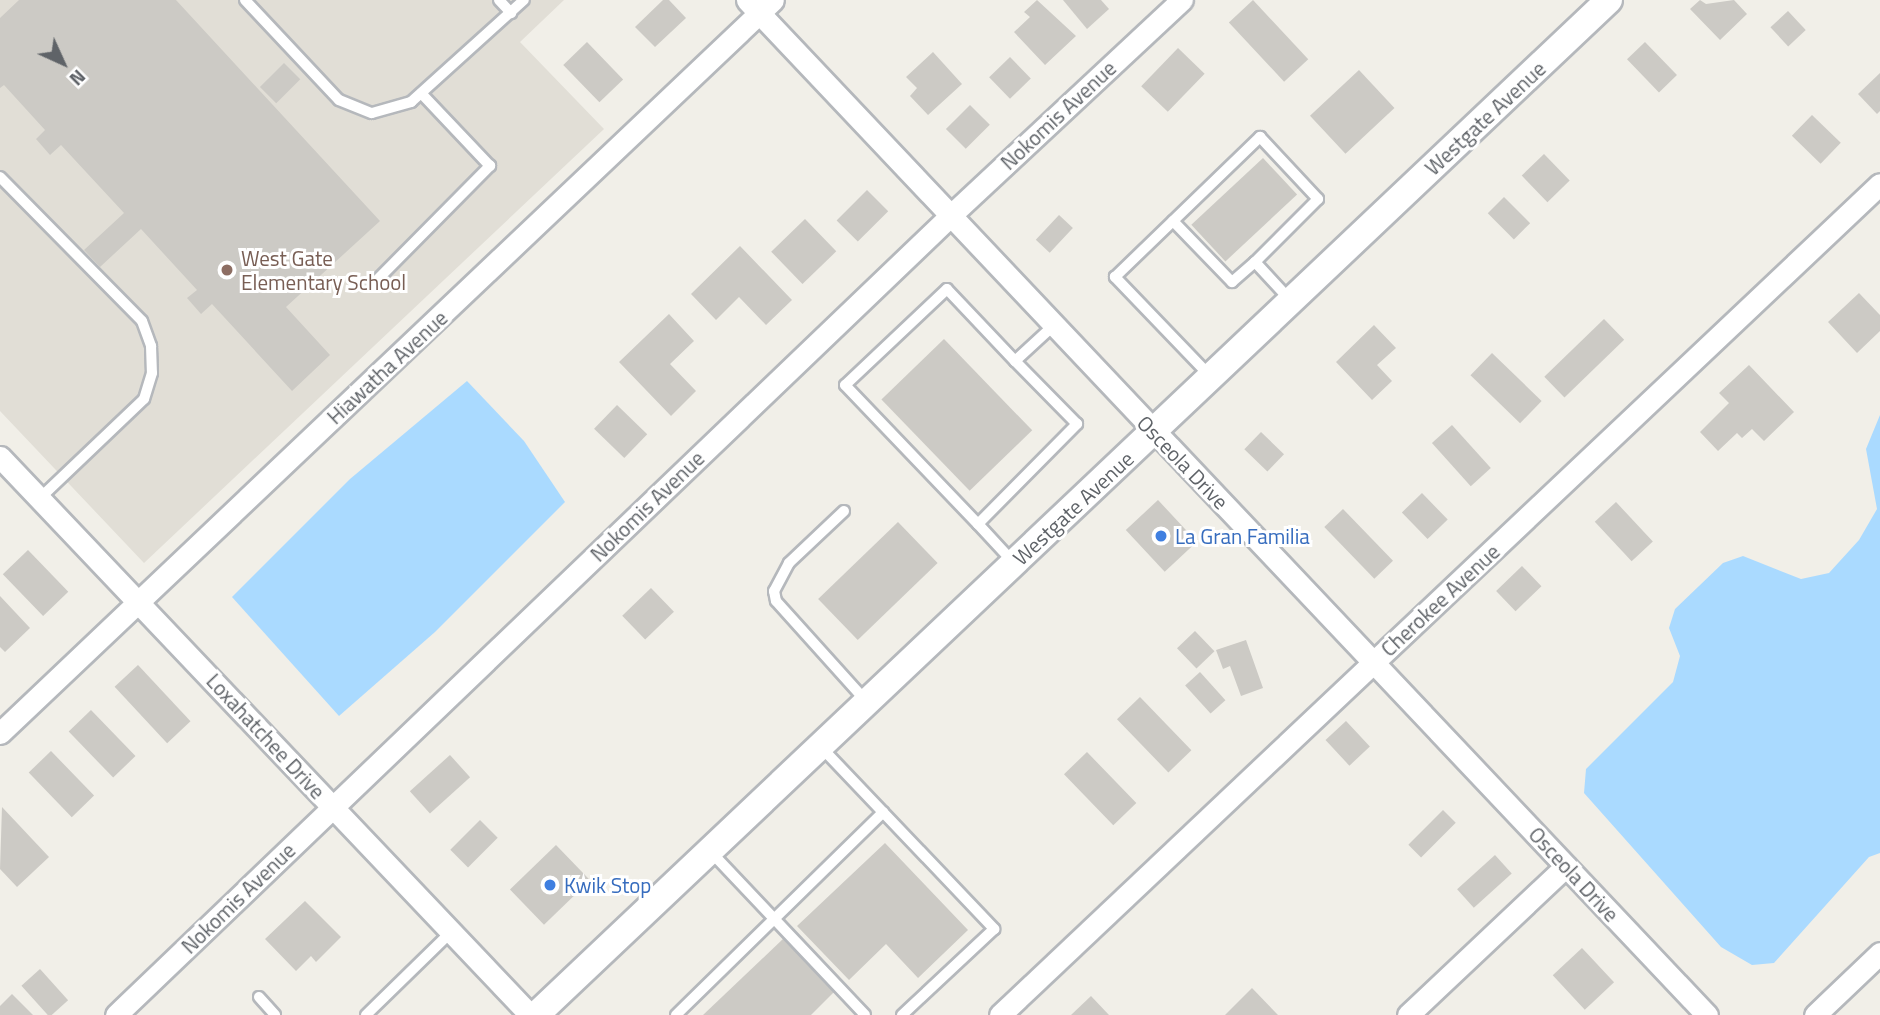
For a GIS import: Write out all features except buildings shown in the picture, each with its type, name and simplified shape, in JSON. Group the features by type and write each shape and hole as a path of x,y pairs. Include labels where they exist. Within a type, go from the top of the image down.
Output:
{"street":[{"name":"Nokomis Avenue","path":"116,1015 950,216 1182,0"},
{"name":"Westgate Avenue","path":"536,1015 1609,0"},
{"name":"Osceola Drive","path":"760,4 950,216 1707,1015"},
{"name":"Hiawatha Avenue","path":"0,733 760,4"},
{"name":"Cherokee Avenue","path":"1000,1015 1880,184"},
{"name":"Loxahatchee Drive","path":"0,457 530,1015"},
{"path":"1415,1013 1566,866"},
{"path":"1815,1015 1880,953"}],"lane":[{"path":"245,0 339,100 355,110 390,111 421,93 524,0"},
{"path":"499,0 511,13"},
{"path":"377,280 490,166 421,93"},
{"path":"1173,221 1232,282 1318,199 1260,137 1173,221 1115,277 1211,377"},
{"path":"0,177 142,321 152,346 152,373 144,399 40,498"},
{"path":"1255,262 1291,301"},
{"path":"978,524 1077,424 947,289 845,385 1014,563"},
{"path":"1015,361 1054,326"},
{"path":"844,512 789,563 774,591 776,601 867,702"},
{"path":"820,746 994,929 902,1015"},
{"path":"676,1015 883,812"},
{"path":"710,851 865,1015"},
{"path":"366,1015 452,932"},
{"path":"258,997 275,1015"}],"shaded area":[{"name":"West Gate Elementary School","path":"0,0 564,0 520,42 604,129 144,563 0,411"}],"water":[{"path":"467,381 524,441 565,502 435,632 339,716 232,597 350,479"},
{"path":"1880,415 1880,853 1869,857 1774,963 1752,965 1721,947 1584,793 1586,769 1673,682 1680,656 1669,628 1675,609 1723,563 1743,556 1801,579 1829,573 1859,540 1877,509 1866,449"}],"place":[{"name":"West Gate Elementary School","path":"227,270"},
{"name":"La Gran Familia","path":"1161,536"},
{"name":"Kwik Stop","path":"550,885"}]}
